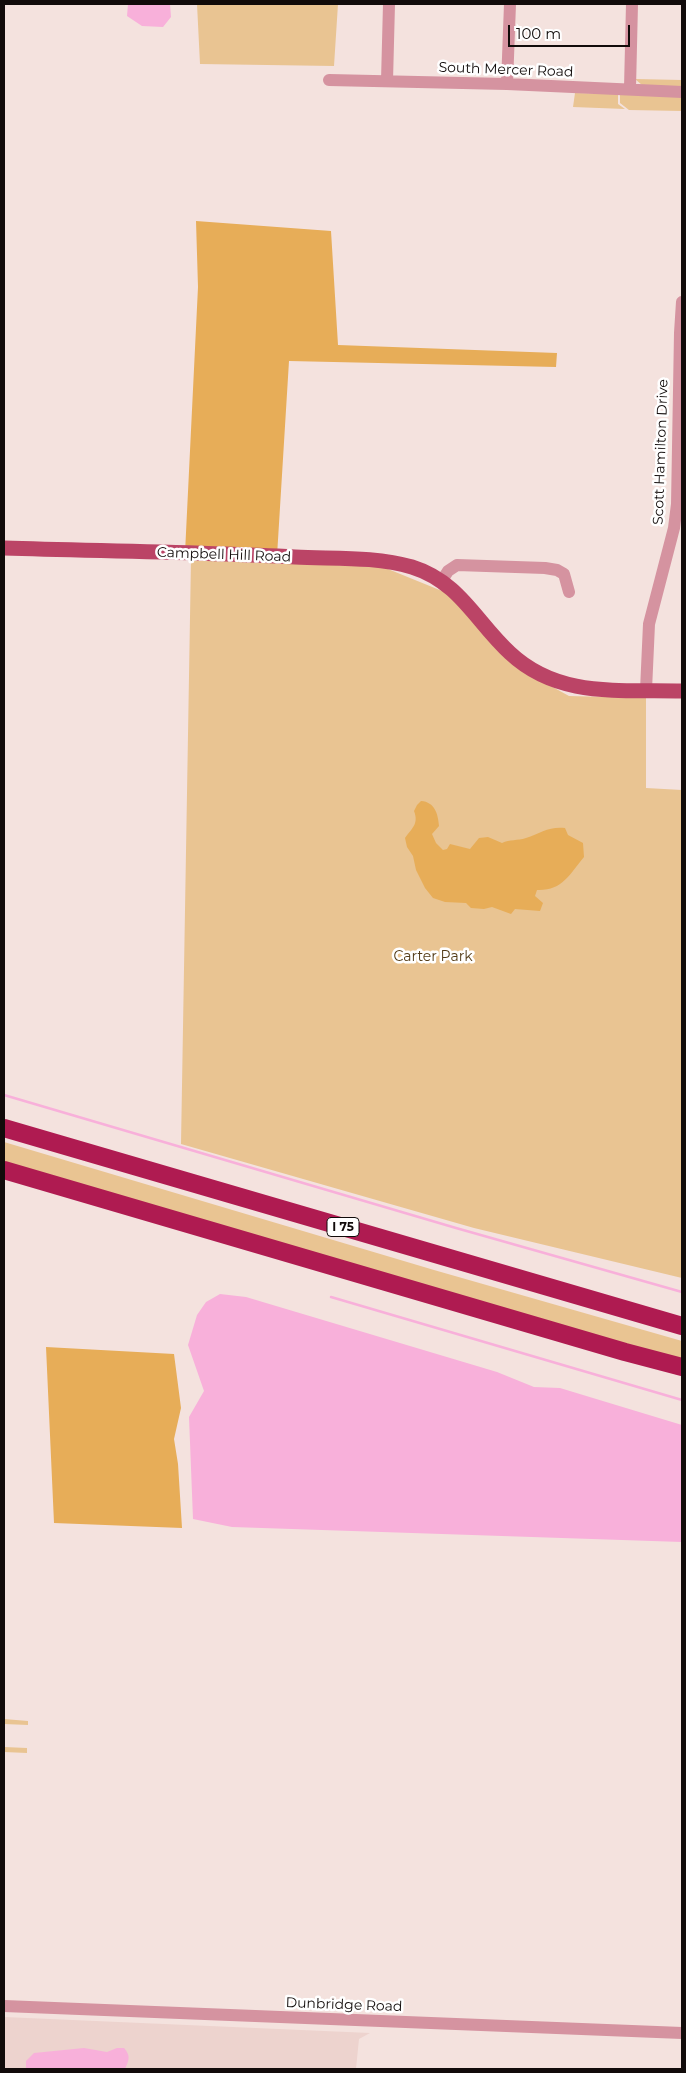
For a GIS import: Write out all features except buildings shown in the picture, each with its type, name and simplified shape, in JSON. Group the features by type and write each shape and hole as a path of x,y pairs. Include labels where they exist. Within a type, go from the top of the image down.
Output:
{"highway":[{"name":"I 75","path":"4,1128 682,1326"},
{"path":"4,1170 682,1367"},
{"path":"640,1314 682,1322"},
{"path":"626,1352 682,1372"}],"main road":[{"name":"Campbell Hill Road","path":"4,548 376,561 412,568 441,582 462,598 510,654 540,674 568,685 597,691 682,691"}],"street":[{"path":"386,81 389,4"},
{"path":"507,84 510,4"},
{"path":"630,88 632,4"},
{"name":"South Mercer Road","path":"329,80 630,88 682,92"},
{"name":"Scott Hamilton Drive","path":"646,690 649,624 674,528 677,504 682,302"},
{"path":"441,582 448,571 458,565 545,568 557,570 564,574 569,592"},
{"name":"Dunbridge Road","path":"4,2006 682,2033"}],"shaded area":[{"path":"128,4 170,4 171,17 163,27 142,26 127,16"},
{"path":"196,221 331,231 338,345 557,353 556,367 289,361 277,556 185,553 198,287"},
{"path":"421,801 433,806 437,813 439,826 432,834 436,843 443,850 447,849 450,844 470,849 479,838 488,837 502,843 523,839 545,830 565,828 568,835 583,843 584,857 559,885 546,890 537,890 535,896 543,903 540,911 515,909 511,914 492,907 484,909 471,908 466,903 445,902 433,898 425,888 416,870 413,856 407,847 405,838 414,826 416,819 414,811"},
{"path":"220,1294 246,1297 497,1372 534,1387 560,1388 682,1425 682,1542 232,1527 193,1519 189,1417 204,1391 188,1345 197,1315 206,1302"},
{"path":"46,1347 174,1354 181,1408 174,1439 178,1464 182,1528 54,1523"},
{"path":"4,2017 370,2033 359,2039 356,2069 4,2069"},
{"path":"84,2048 107,2052 117,2048 124,2048 128,2053 128,2063 125,2069 26,2069 26,2061 34,2053"}],"green space":[{"path":"197,4 338,4 334,66 200,64"},
{"path":"635,79 682,80 682,87 642,85"},
{"path":"575,93 618,94 618,104 625,109 573,107"},
{"path":"620,94 682,96 682,111 629,110 620,103"},
{"name":"Carter Park","path":"191,559 383,567 447,593 529,674 569,696 646,698 646,788 682,790 682,1278 474,1228 181,1144"},
{"path":"4,1142 434,1270 682,1341 682,1362 4,1162"},
{"path":"4,1719 28,1721 28,1725 4,1724"},
{"path":"4,1747 27,1748 27,1753 4,1752"}],"waterway":[{"path":"4,1095 456,1228 682,1292"},
{"path":"331,1297 682,1400"}]}
